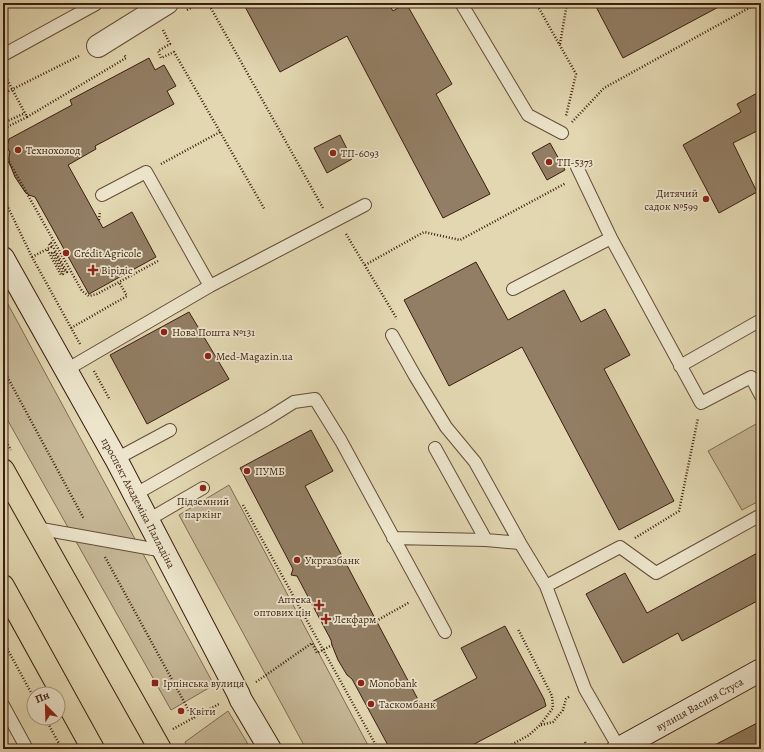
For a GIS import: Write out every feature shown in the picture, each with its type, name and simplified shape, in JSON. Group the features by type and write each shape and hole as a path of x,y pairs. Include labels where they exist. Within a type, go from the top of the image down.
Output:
{"highway":[{"path":"3,470 160,749"},
{"path":"3,586 93,749"}],"street":[{"path":"98,46 167,3"},
{"name":"проспект Академіка Палладіна","path":"3,258 116,459 238,693 240,700 270,749"},
{"name":"вулиця Василя Стуса","path":"628,746 761,670"}],"lane":[{"path":"3,55 96,4 95,3"},
{"path":"461,3 528,114 562,132"},
{"path":"579,171 611,238 700,404 751,377 761,396"},
{"path":"102,195 146,172 210,286"},
{"path":"66,370 210,286 364,205"},
{"path":"513,289 611,238"},
{"path":"680,366 761,320"},
{"path":"392,335 446,427 475,462 546,586 585,689 628,746"},
{"path":"134,495 294,402 315,399 341,441 445,632"},
{"path":"116,459 170,430"},
{"path":"435,448 486,540"},
{"path":"148,520 203,488"},
{"path":"546,586 620,547 656,573 761,515"},
{"path":"36,528 164,552"},
{"path":"393,538 520,542"},
{"path":"3,705 27,749"}],"path":[{"path":"536,3 576,74 562,132"},
{"path":"559,44 567,3"},
{"path":"562,132 604,88 758,3"},
{"path":"160,24 170,44 158,51 161,58 174,52 265,210"},
{"path":"3,94 98,46"},
{"path":"3,129 27,117 126,58 122,52"},
{"path":"3,72 27,117"},
{"path":"3,124 25,113"},
{"path":"146,172 220,132"},
{"path":"3,151 55,245 82,291 86,294 90,296 97,294 158,261"},
{"path":"365,266 424,232 460,240 579,171"},
{"path":"32,257 51,247 49,244 51,243 55,245 60,243"},
{"path":"47,249 61,274 63,274 52,253 54,252 65,272 67,272 55,245"},
{"path":"71,328 127,296 119,282"},
{"path":"620,547 678,511 700,404"},
{"path":"244,505 378,749"},
{"path":"376,621 424,594"},
{"path":"504,749 529,735 540,725 553,708 552,696 518,628"},
{"path":"3,641 27,686"},
{"path":"253,684 312,643 318,654 332,645"},
{"path":"540,725 553,722 563,710 566,699"},
{"path":"49,726 62,749"},
{"path":"585,742 589,749"}],"shaded area":[{"path":"3,295 214,685 171,710 3,412"},
{"path":"756,424 761,432 761,500 742,510 708,451"},
{"path":"229,485 370,749 306,749 179,515"},
{"path":"228,711 251,749 188,749 185,742"}],"building":[{"path":"243,3 388,3 393,11 406,3 452,84 436,94 490,194 443,218 347,36 280,72"},
{"path":"594,3 726,3 623,58"},
{"path":"149,58 155,70 164,65 176,86 167,91 174,104 95,146 96,149 68,165 103,228 132,212 156,257 89,294 35,197 25,192 15,177 9,162 10,152 7,147 9,139 72,105 70,100"},
{"path":"761,91 761,129 733,143 757,192 719,213 683,145 741,112 737,104"},
{"name":"ТП-6093","path":"340,135 352,159 327,173 314,148"},
{"name":"ТП-5373","path":"550,143 565,170 547,180 532,153"},
{"path":"476,262 508,320 564,290 581,322 605,309 630,355 604,369 674,501 619,530 522,347 449,386 404,300"},
{"path":"189,312 229,379 147,424 110,355"},
{"path":"311,430 333,471 305,486 422,707 477,678 461,648 505,626 544,699 546,706 465,749 390,749 352,679 347,675 338,660 331,640 297,576 291,575 293,569 240,468"},
{"path":"761,551 761,599 682,641 678,633 623,663 586,594 625,573 647,613"},
{"path":"761,721 761,749 707,749"}],"place":[{"name":"Технохолод","path":"18,150"},
{"name":"ТП-6093","path":"333,153"},
{"name":"ТП-5373","path":"549,162"},
{"name":"Дитячий садок №599","path":"706,199"},
{"name":"Crédit Agricole","path":"66,253"},
{"name":"Вірідіс","path":"93,270"},
{"name":"Нова Пошта №131","path":"164,332"},
{"name":"Med-Magazin.ua","path":"208,356"},
{"name":"ПУМБ","path":"247,471"},
{"name":"Підземний паркінг","path":"203,488"},
{"name":"Укргазбанк","path":"297,560"},
{"name":"Аптека оптових цін","path":"319,605"},
{"name":"Лекфарм","path":"326,619"},
{"name":"Ірпінська вулиця","path":"155,683"},
{"name":"Monobank","path":"361,683"},
{"name":"Таскомбанк","path":"371,704"},
{"name":"Квіти","path":"181,711"}]}
